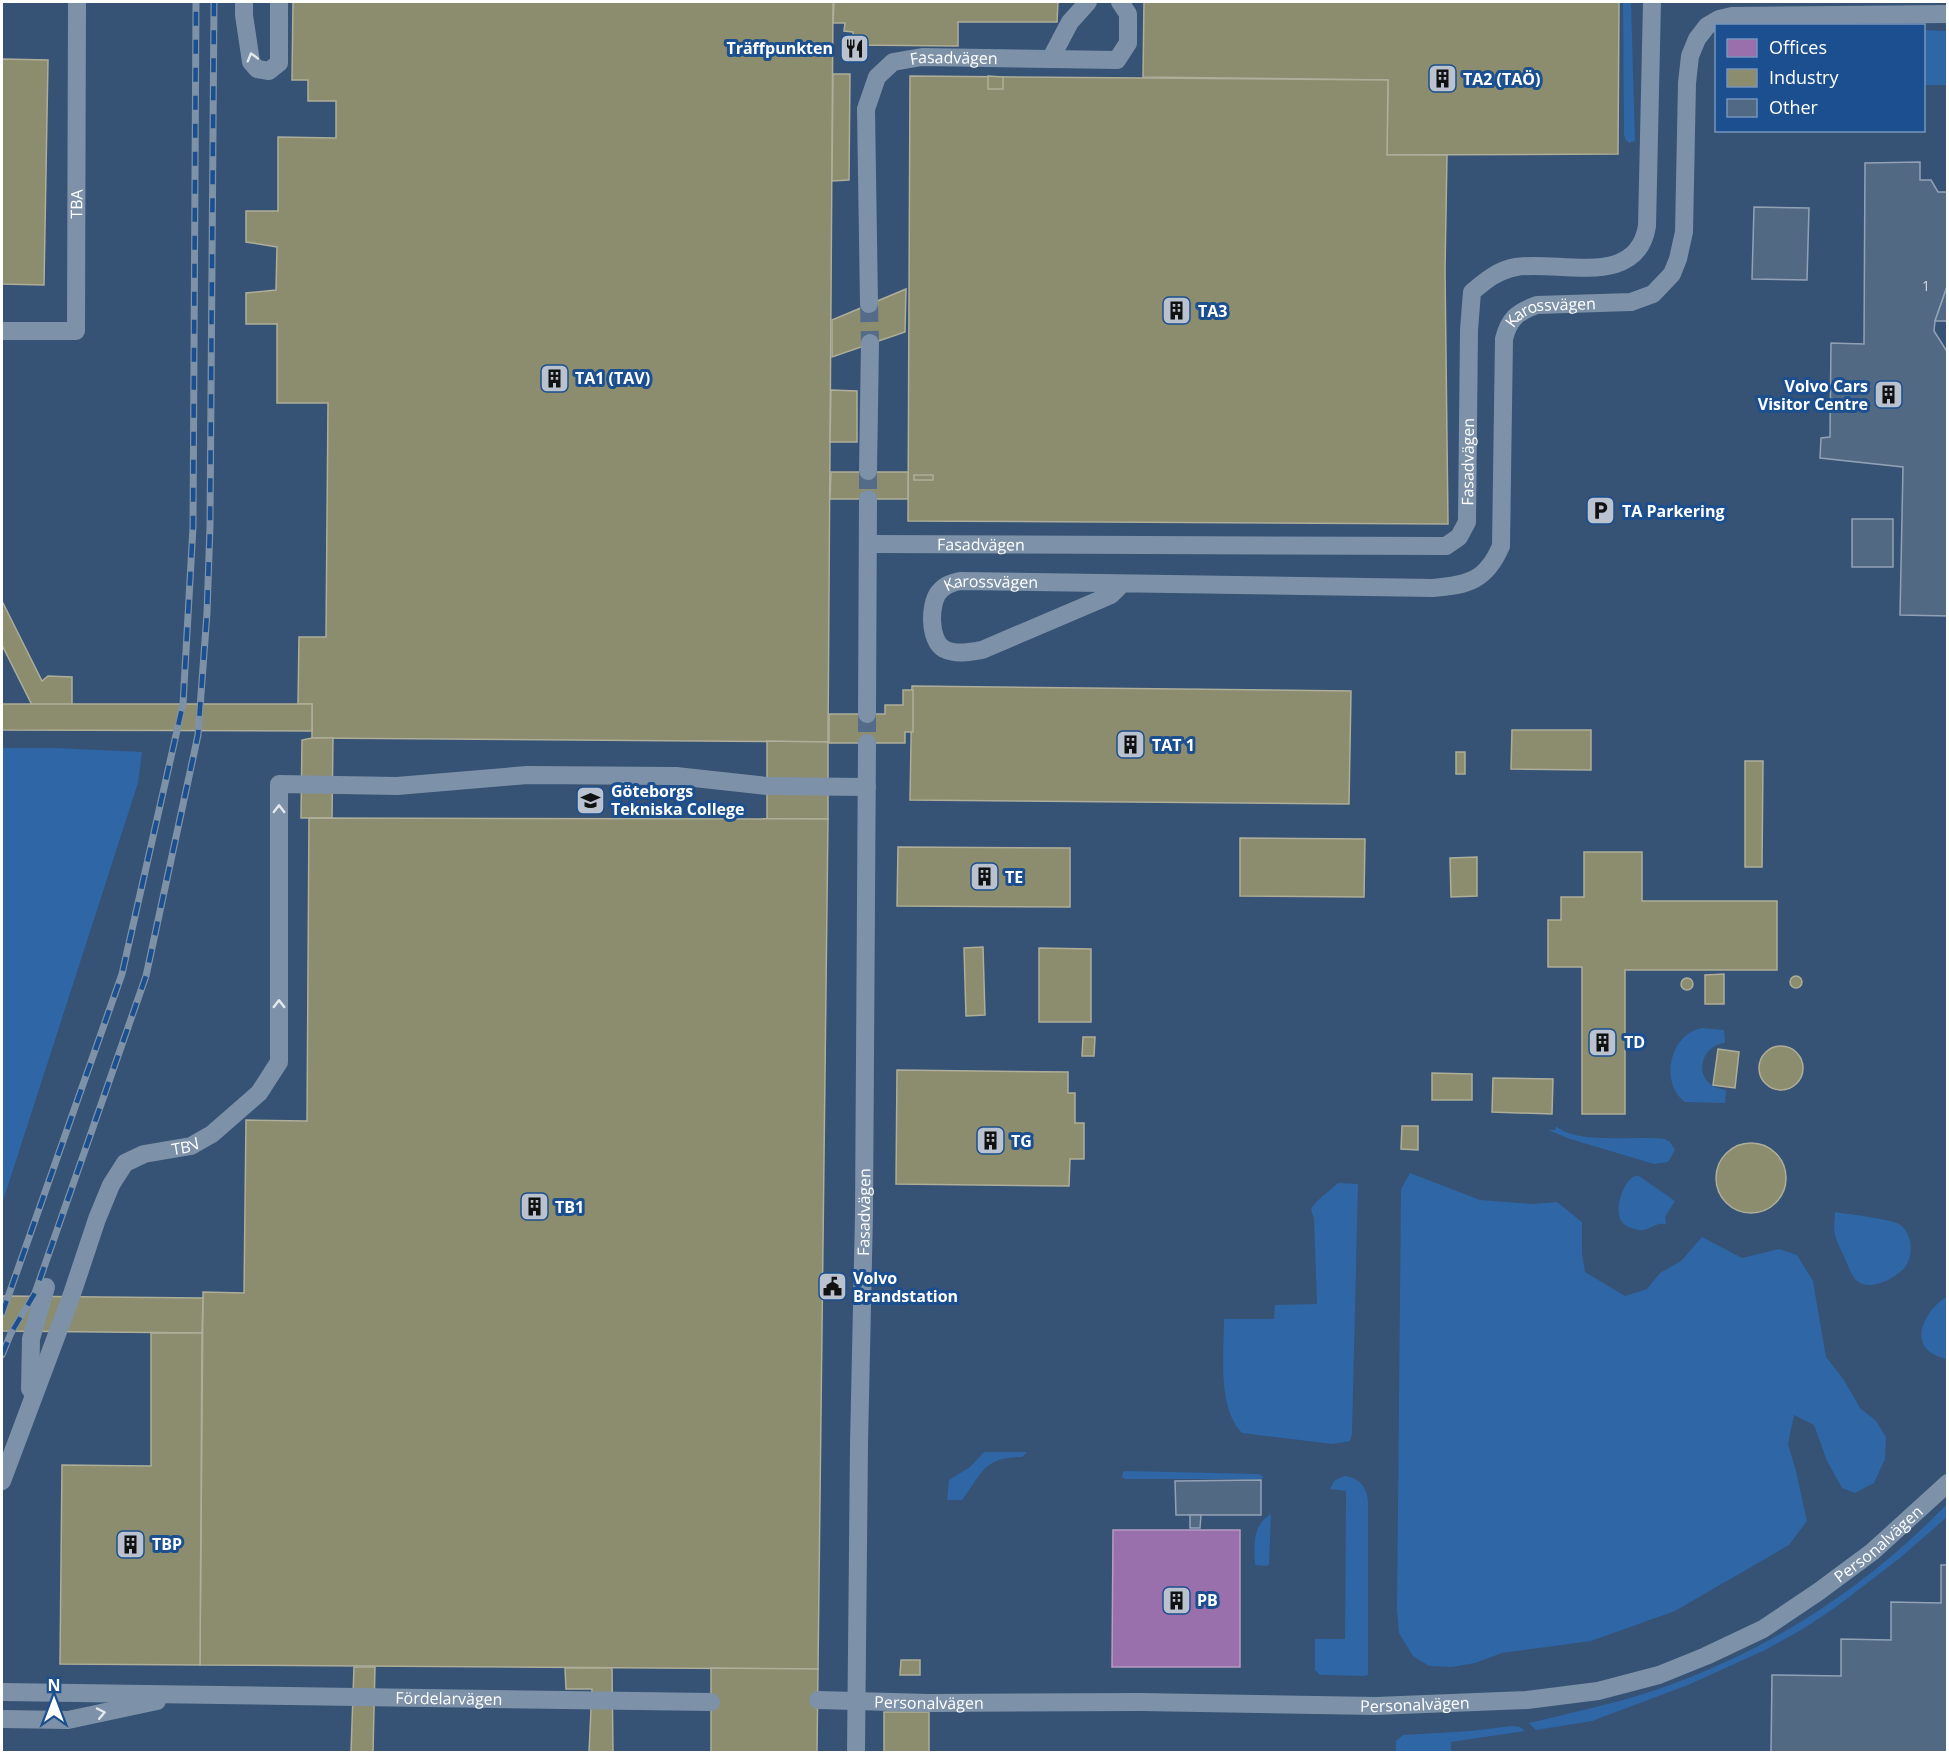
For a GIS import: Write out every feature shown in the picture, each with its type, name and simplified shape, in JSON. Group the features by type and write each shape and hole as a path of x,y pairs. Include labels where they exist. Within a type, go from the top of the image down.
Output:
{"street":[{"name":"TBA","path":"2,332 76,331 77,2"},
{"path":"244,8 251,62 257,69 270,71 279,63 279,2"},
{"path":"1051,58 1070,22 1088,2"},
{"name":"Fasadvägen","path":"869,304 866,109 876,77 893,62 922,57 1117,60 1128,44 1128,14 1120,2"},
{"name":"Fasadvägen","path":"869,544 1446,546 1459,537 1467,522 1468,330 1472,292 1489,278 1517,267 1607,267 1625,261 1639,250 1645,239 1652,2"},
{"name":"Karossvägen","path":"1121,585 1111,595 982,650 962,653 945,650 935,641 932,627 937,594 948,584 960,581 1433,588 1461,585 1473,581 1495,561 1501,546 1504,339 1506,332 1514,316 1525,309 1545,305 1631,302 1653,294 1672,274 1684,232 1687,83 1690,56 1697,39 1707,26 1719,19 1732,16 1947,14"},
{"path":"868,471 870,343"},
{"path":"867,714 868,499"},
{"name":"Fasadvägen","path":"856,1752 864,1214 867,743"},
{"name":"TBV","path":"2,1481 71,1297 96,1219 111,1185 125,1163 144,1154 191,1146 212,1134 259,1093 279,1062 279,784 397,786 527,775 676,776 767,786 867,787"},
{"path":"22,1426 32,1383 31,1339 46,1287"},
{"name":"Personalvägen","path":"818,1700 929,1703 1141,1702 1376,1706 1527,1700 1598,1691 1659,1675 1706,1656 1762,1629 1818,1592 1872,1552 1947,1482"},
{"name":"Fördelarvägen","path":"2,1692 711,1702"},
{"name":"Fördelarvägen","path":"2,1719 68,1720 188,1694"}],"shaded area":[{"path":"1623,2 1631,2 1635,141 1629,143 1624,134"},
{"path":"1925,30 1947,31 1947,85 1925,85"},
{"path":"2,748 142,752 138,783 2,1204"},
{"path":"1702,1028 1724,1030 1725,1043 1711,1048 1702,1067 1706,1080 1715,1087 1726,1090 1725,1103 1685,1102 1672,1083 1672,1060 1676,1049 1682,1039"},
{"path":"1556,1126 1565,1132 1592,1137 1665,1139 1675,1150 1668,1162 1654,1164 1570,1139 1548,1130 1555,1130"},
{"path":"1410,1173 1480,1200 1533,1204 1557,1202 1582,1222 1582,1253 1585,1272 1625,1296 1647,1289 1660,1273 1681,1261 1702,1237 1742,1258 1779,1249 1797,1255 1813,1281 1826,1357 1844,1380 1860,1408 1876,1421 1886,1437 1885,1459 1874,1483 1855,1493 1842,1488 1827,1461 1814,1425 1794,1415 1788,1444 1807,1521 1789,1545 1675,1611 1591,1641 1502,1653 1475,1663 1452,1667 1429,1666 1413,1656 1399,1633 1397,1610 1401,1189"},
{"path":"1635,1176 1639,1176 1675,1201 1665,1217 1666,1224 1637,1230 1622,1222 1619,1217 1619,1204 1623,1190"},
{"path":"1338,1183 1358,1184 1350,1441 1333,1444 1242,1433 1234,1422 1225,1395 1224,1319 1274,1319 1275,1305 1317,1304 1314,1219 1311,1209"},
{"path":"1835,1212 1899,1224 1907,1232 1911,1249 1909,1261 1902,1271 1876,1284 1862,1284 1857,1281 1836,1238"},
{"path":"1947,1296 1948,1359 1946,1359 1933,1354 1925,1347 1922,1330 1931,1312"},
{"path":"984,1452 1027,1452 1022,1457 999,1460 991,1464 979,1475 962,1500 947,1500 949,1480 970,1467"},
{"path":"1123,1472 1259,1474 1264,1477 1261,1479 1125,1479 1122,1477"},
{"path":"1344,1476 1354,1478 1361,1484 1366,1491 1368,1501 1368,1675 1364,1676 1320,1675 1315,1670 1315,1639 1345,1639 1346,1491 1330,1489 1334,1481"},
{"path":"1947,1504 1947,1517 1900,1558 1836,1607 1765,1650 1688,1685 1592,1721 1536,1730 1529,1723 1640,1695 1684,1680 1767,1642 1806,1619 1880,1566"},
{"path":"1271,1514 1269,1564 1267,1566 1255,1565 1255,1536 1260,1524"},
{"path":"1520,1727 1525,1731 1451,1742 1451,1752 1396,1752 1396,1741 1403,1735"}],"building: Offices":[{"name":"PB","path":"1113,1530 1240,1530 1240,1667 1112,1667"}],"building: Industry":[{"name":"TA1 (TAV)","path":"293,2 833,2 828,742 312,738 312,704 298,704 299,637 326,637 328,403 277,403 277,324 246,324 246,293 276,290 277,247 246,242 246,211 278,211 278,137 336,138 336,101 308,101 308,80 292,80"},
{"path":"834,2 1058,2 1057,22 958,22 958,46 853,45 853,32 844,31 845,23 833,23"},
{"name":"TA2 (TAÖ)","path":"1144,2 1619,2 1618,154 1387,155 1388,80 1143,77"},
{"path":"2,59 48,60 44,285 2,284"},
{"path":"833,74 850,74 849,180 832,181"},
{"name":"TA3","path":"910,76 1388,80 1387,155 1447,155 1445,270 1448,524 908,521"},
{"path":"988,76 1003,77 1003,89 988,89"},
{"path":"906,289 905,332 832,357 832,320"},
{"path":"831,390 857,391 857,442 830,442"},
{"path":"831,472 908,472 908,499 830,499"},
{"path":"914,475 933,475 933,480 914,480"},
{"path":"2,601 42,681 48,676 72,677 72,705 32,705 2,645"},
{"name":"TAT 1","path":"912,686 1351,691 1349,804 910,800"},
{"path":"903,690 913,690 913,732 905,732 905,743 829,743 829,714 885,714 885,705 903,705"},
{"path":"2,704 312,704 312,731 2,730"},
{"path":"1512,730 1591,730 1591,770 1511,769"},
{"path":"333,738 332,818 301,818 302,740"},
{"path":"767,741 828,742 828,819 767,819"},
{"path":"1456,752 1465,752 1465,774 1456,774"},
{"path":"1745,761 1763,761 1762,867 1745,867"},
{"name":"TB1","path":"309,818 828,819 818,1669 200,1665 203,1292 244,1293 246,1120 307,1121"},
{"path":"1240,838 1365,839 1364,897 1240,896"},
{"name":"TE","path":"898,847 1070,848 1070,907 897,906"},
{"name":"TD","path":"1584,852 1642,852 1642,901 1777,901 1777,970 1625,970 1625,1114 1582,1114 1582,967 1548,967 1548,920 1561,920 1561,897 1584,897"},
{"path":"1477,857 1477,896 1451,897 1450,858"},
{"path":"983,947 985,1015 966,1016 964,948"},
{"path":"1039,948 1091,949 1091,1022 1039,1022"},
{"path":"1724,974 1724,1004 1705,1004 1705,975"},
{"path":"1796,976 1802,982 1796,988 1790,982"},
{"path":"1687,978 1693,984 1687,990 1681,984"},
{"path":"1083,1037 1095,1037 1094,1056 1082,1056"},
{"path":"1781,1046 1790,1047 1797,1052 1802,1059 1802,1077 1797,1084 1790,1089 1781,1090 1772,1089 1765,1084 1760,1077 1759,1068 1760,1059 1765,1052 1772,1047"},
{"path":"1718,1049 1739,1052 1735,1088 1713,1085"},
{"name":"TG","path":"897,1070 1068,1072 1068,1093 1075,1093 1075,1123 1084,1123 1084,1159 1070,1159 1069,1186 896,1184"},
{"path":"1432,1073 1472,1074 1472,1100 1432,1100"},
{"path":"1493,1078 1553,1079 1552,1114 1492,1112"},
{"path":"1402,1126 1418,1126 1418,1150 1401,1149"},
{"path":"1751,1143 1770,1149 1780,1159 1786,1178 1780,1197 1770,1207 1751,1213 1732,1207 1722,1197 1716,1178 1722,1159 1732,1149"},
{"path":"2,1296 203,1298 202,1333 2,1331"},
{"name":"TBP","path":"151,1333 202,1333 200,1665 60,1664 62,1465 151,1466"},
{"path":"901,1660 920,1660 920,1675 900,1675"},
{"path":"354,1667 375,1667 373,1752 351,1752"},
{"path":"565,1668 612,1668 613,1752 589,1752 592,1689 566,1689"},
{"path":"711,1668 818,1669 817,1752 711,1752"},
{"path":"884,1712 929,1712 929,1752 884,1752"}],"building: Other":[{"name":"Volvo Cars Visitor Centre","path":"1920,162 1920,180 1931,180 1938,192 1948,192 1948,284 1935,321 1934,331 1948,353 1948,616 1900,615 1903,467 1820,458 1821,438 1830,437 1831,343 1864,344 1865,163"},
{"path":"1754,207 1809,208 1807,280 1752,279"},
{"path":"1948,284 1948,321 1935,321"},
{"path":"1852,519 1893,519 1893,567 1852,567"},
{"path":"1261,1480 1261,1515 1176,1515 1175,1481"},
{"path":"1190,1515 1201,1515 1200,1528 1190,1528"},
{"path":"1941,1565 1948,1565 1948,1752 1771,1752 1772,1675 1841,1676 1841,1639 1891,1640 1891,1602 1941,1603"}],"tunnel":[{"path":"869,304 870,343"},
{"path":"868,471 868,499"},
{"path":"867,714 867,743"}],"railway":[{"path":"2,1314 122,974 183,704 193,527 196,2"},
{"path":"2,1355 11,1333 35,1293 146,976 198,735 207,613 210,526 214,2"}],"place":[{"name":"Träffpunkten","path":"854,48"},
{"name":"TA2 (TAÖ)","path":"1442,79"},
{"name":"TA3","path":"1177,311"},
{"name":"TA1 (TAV)","path":"554,378"},
{"name":"Volvo Cars Visitor Centre","path":"1889,395"},
{"name":"TA Parkering","path":"1601,511"},
{"name":"TAT 1","path":"1131,745"},
{"name":"Göteborgs Tekniska College","path":"590,800"},
{"name":"TE","path":"984,877"},
{"name":"TD","path":"1603,1042"},
{"name":"TG","path":"990,1141"},
{"name":"TB1","path":"534,1207"},
{"name":"Volvo Brandstation","path":"832,1287"},
{"name":"TBP","path":"131,1544"},
{"name":"PB","path":"1176,1600"}]}
